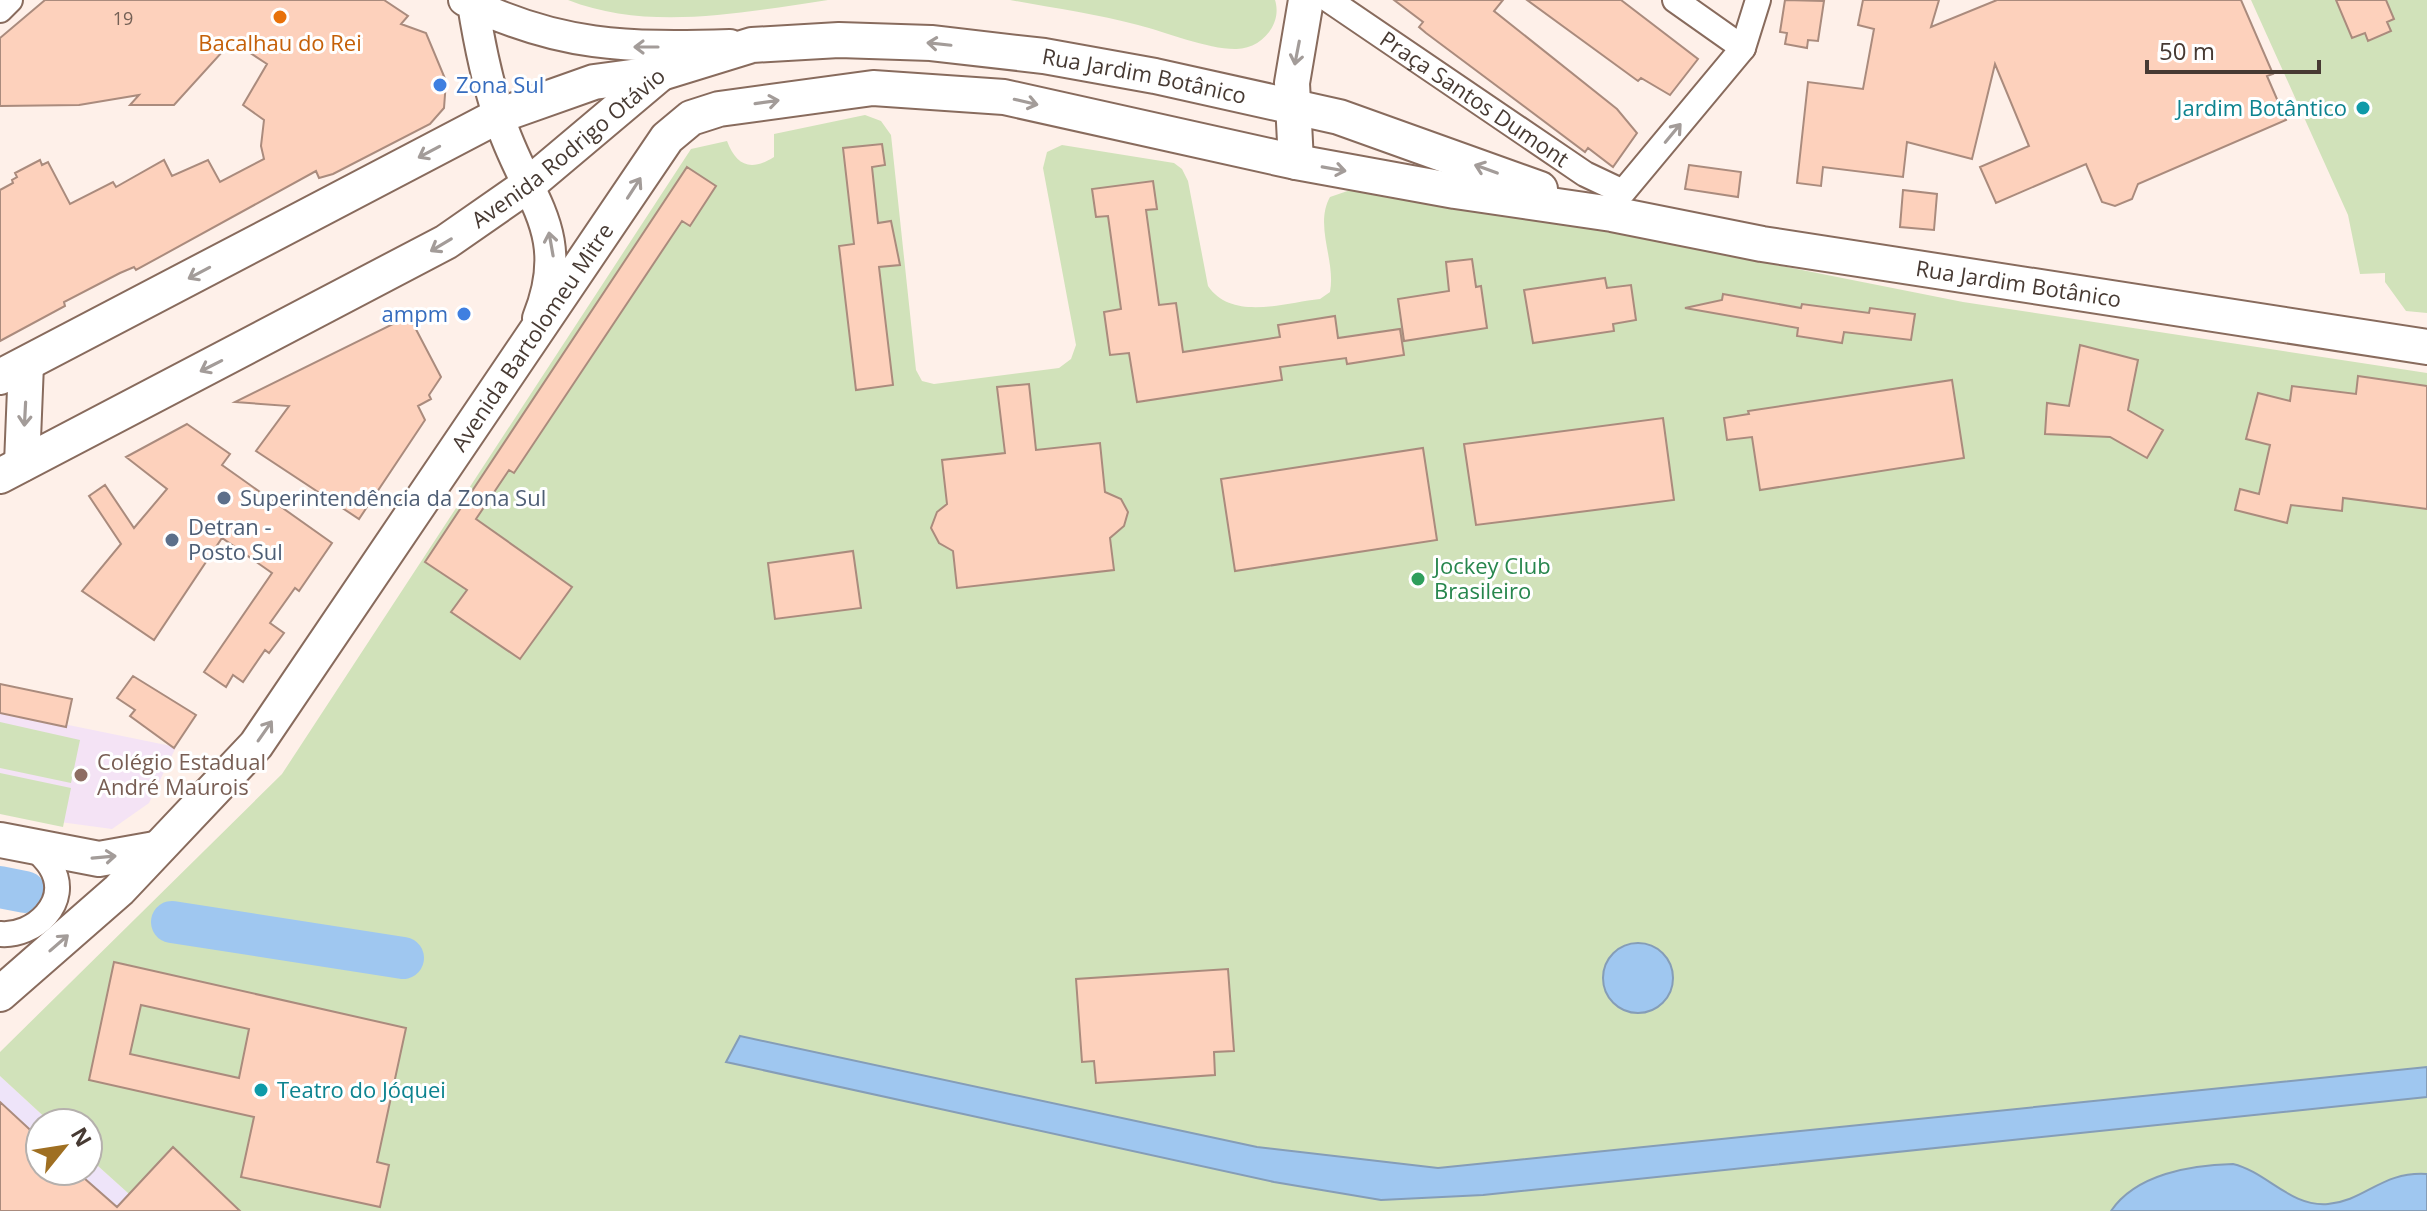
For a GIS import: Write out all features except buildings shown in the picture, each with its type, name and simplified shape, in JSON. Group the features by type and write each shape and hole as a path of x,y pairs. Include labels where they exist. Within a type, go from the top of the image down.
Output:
{"main road":[{"path":"1296,162 1291,106 1306,0"},
{"name":"Rua Jardim Botânico","path":"661,73 752,45 839,40 945,44 1058,58 1339,117 1617,203 1762,244 2427,347"},
{"name":"Avenida Rodrigo Otávio","path":"13,370 498,116 594,82 661,73"},
{"name":"Avenida Rodrigo Otávio","path":"11,470 418,259 528,185 661,73"},
{"name":"Rua Jardim Botânico","path":"691,118 719,109 873,88 1004,97 1296,162 1617,203"},
{"name":"Avenida Bartolomeu Mitre","path":"0,994 119,890 256,745 667,138 691,118"},
{"path":"11,470 13,370"},
{"path":"0,840 99,859 155,849"}],"street":[{"path":"0,10 10,0"},
{"name":"Praça Santos Dumont","path":"1329,0 1585,174 1617,203"},
{"path":"1675,0 1743,48"},
{"path":"1617,203 1743,48 1758,0"},
{"path":"471,1 575,41 637,48 752,45"},
{"path":"471,1 498,116 548,229 553,258 550,289 527,345"},
{"path":"0,934 17,936 40,922 52,908 57,888 52,867 34,847"}],"shaded area":[{"name":"Colégio Estadual André Maurois","path":"0,711 176,747 149,803 112,829 60,822 0,808"},
{"path":"0,1076 34,1107 24,1107 24,1187 104,1187 104,1171 148,1211 0,1211"}],"green space":[{"path":"568,0 828,0 731,14 664,17 599,10"},
{"path":"1010,0 1275,0 1277,9 1272,27 1261,41 1235,49 1199,43 1106,18"},
{"name":"Jardim Botântico","path":"2251,0 2427,0 2427,313 2406,311 2385,282 2385,273 2360,274 2348,215"},
{"name":"Jockey Club Brasileiro","path":"865,115 881,121 891,135 916,370 922,381 934,384 1059,368 1071,359 1076,345 1043,168 1047,152 1062,145 1174,163 1182,169 1188,181 1208,286 1218,297 1244,307 1320,299 1330,292 1324,220 1326,208 1330,197 1368,184 1963,302 2427,373 2427,1211 148,1211 104,1171 104,1107 34,1107 0,1076 0,1052 282,774 691,149 727,141 739,161 758,164 774,157 774,134"},
{"path":"0,722 80,740 71,783 0,768"},
{"path":"0,773 71,788 63,827 0,814"}],"water":[{"path":"1645,943 1667,958 1673,978 1671,992 1663,1003 1652,1011 1631,1013 1613,1003 1605,992 1603,971 1613,953 1624,945"},
{"path":"740,1036 1257,1147 1438,1168 2427,1067 2427,1097 1483,1195 1381,1200 1274,1182 726,1062"},
{"path":"2233,1164 2257,1174 2290,1195 2328,1204 2353,1198 2398,1177 2427,1174 2427,1211 2111,1211 2122,1198 2150,1180 2183,1170"}],"waterway":[{"path":"0,887 25,892"},
{"path":"172,922 403,958"}],"place":[{"name":"Bacalhau do Rei","path":"280,17"},
{"name":"Zona Sul","path":"440,85"},
{"name":"Jardim Botântico","path":"2363,108"},
{"name":"ampm","path":"464,314"},
{"name":"Superintendência da Zona Sul","path":"224,498"},
{"name":"Detran - Posto Sul","path":"172,540"},
{"name":"Jockey Club Brasileiro","path":"1418,579"},
{"name":"Colégio Estadual André Maurois","path":"81,775"},
{"name":"Teatro do Jóquei","path":"261,1090"}]}
